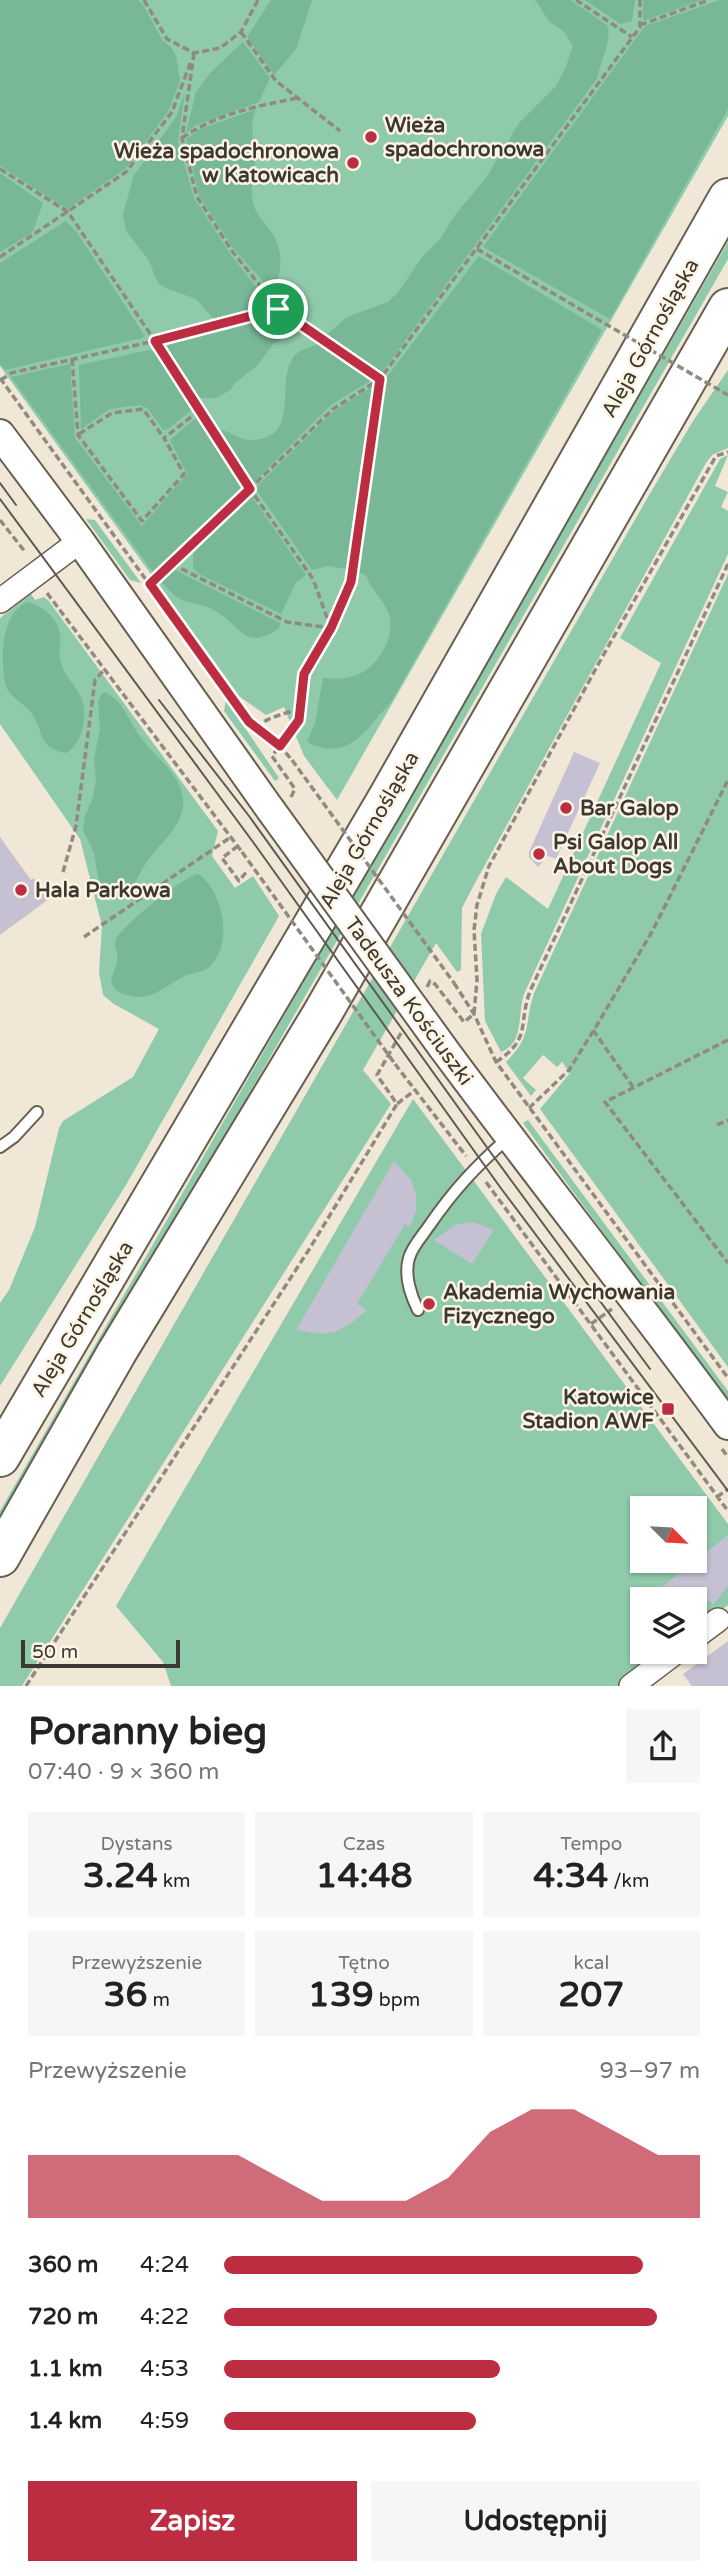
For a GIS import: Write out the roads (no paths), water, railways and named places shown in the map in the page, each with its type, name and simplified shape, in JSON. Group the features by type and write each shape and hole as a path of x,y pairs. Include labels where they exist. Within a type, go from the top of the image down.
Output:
{"highway":[{"name":"Aleja Górnośląska","path":"0,1457 394,788 728,198"},
{"path":"0,1557 117,1352 321,1014 728,308"},
{"path":"661,423 728,340"}],"street":[{"name":"Tadeusza Kościuszki","path":"0,434 281,803 443,1048 728,1424"},
{"path":"0,601 80,541"},
{"path":"707,1628 718,1619"},
{"path":"631,1686 660,1664"}],"lane":[{"path":"0,1147 14,1137 37,1112"},
{"path":"418,1310 412,1298 408,1277 409,1258 459,1184 509,1138"}],"tram line":[{"path":"0,483 16,505"},
{"path":"0,499 253,842 500,1187 728,1491"},
{"path":"159,700 249,816 650,1369"}],"place":[{"name":"Wieża spadochronowa","path":"371,137"},
{"name":"Wieża spadochronowa w Katowicach","path":"353,163"},
{"name":"Bar Galop","path":"566,808"},
{"name":"Psi Galop All About Dogs","path":"539,854"},
{"name":"Hala Parkowa","path":"21,890"},
{"name":"Akademia Wychowania Fizycznego","path":"429,1304"},
{"name":"Katowice Stadion AWF","path":"668,1409"}]}
